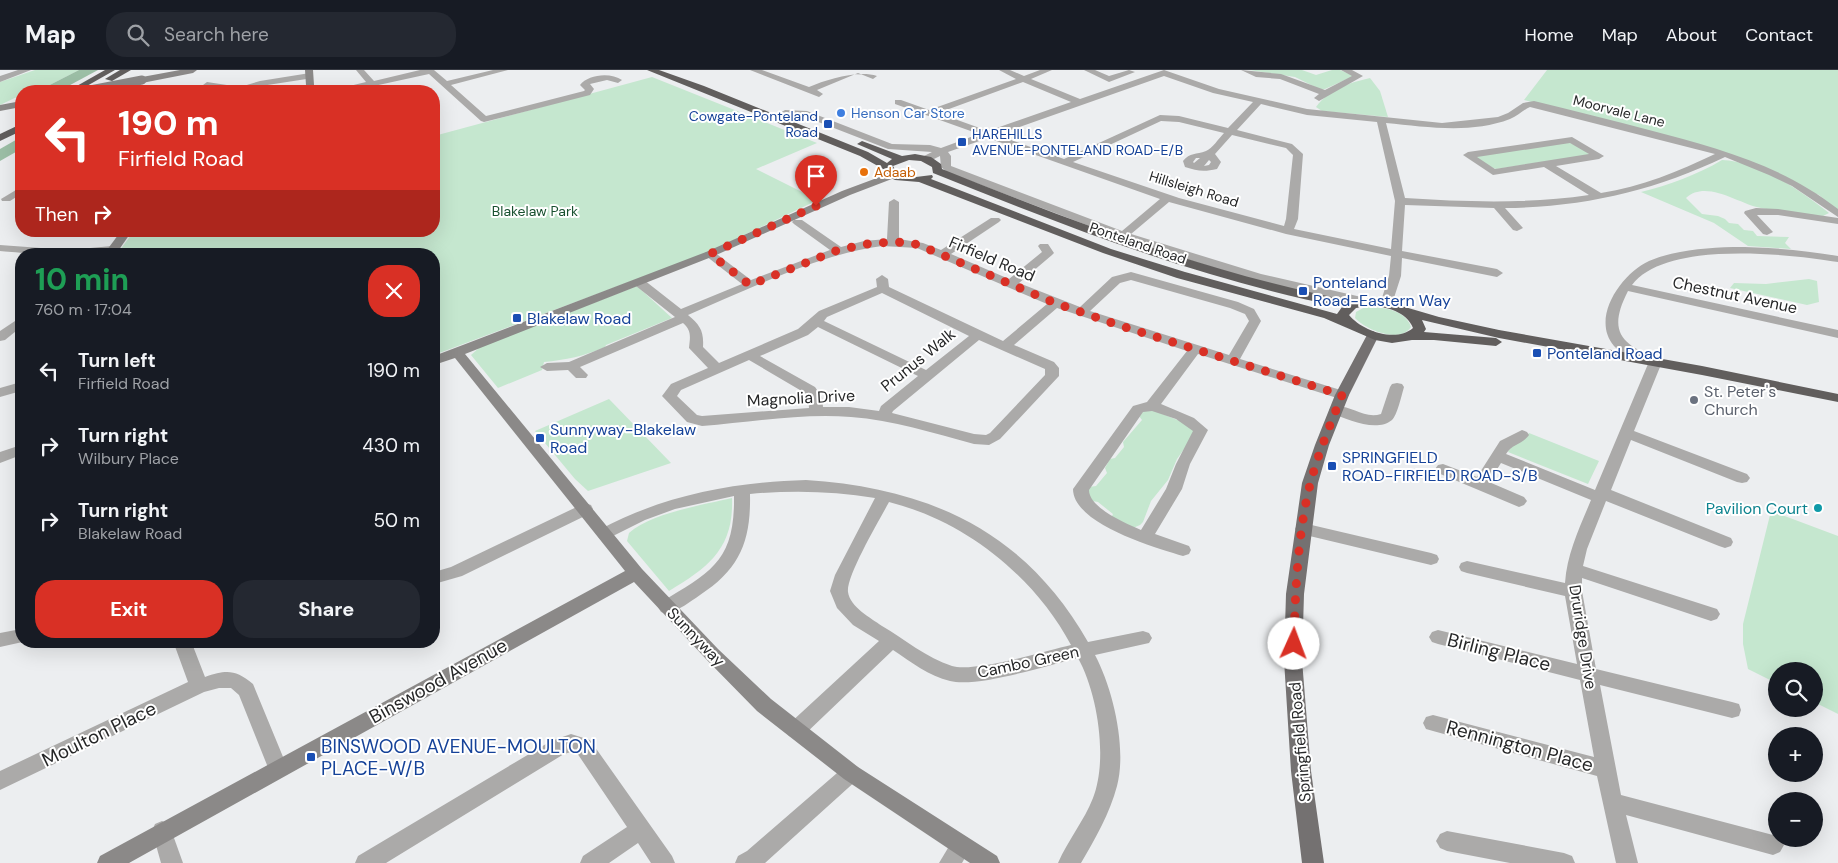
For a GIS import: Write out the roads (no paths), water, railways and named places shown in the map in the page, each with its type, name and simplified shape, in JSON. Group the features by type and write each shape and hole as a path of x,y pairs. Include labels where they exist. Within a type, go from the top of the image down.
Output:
{"highway":[{"path":"84,85 109,73 126,70"},
{"name":"Ponteland Road","path":"651,70 858,151 907,179 920,180 1107,251 1209,283 1328,315 1373,335 1397,338 1412,336"},
{"path":"675,70 901,159 926,159"},
{"path":"93,85 109,73"},
{"path":"0,131 15,122"},
{"path":"0,138 15,130"},
{"path":"891,171 891,164 901,159"},
{"name":"Ponteland Road","path":"926,159 937,166 937,171 1106,238 1186,264 1292,293 1352,305"},
{"path":"920,180 928,178 937,171"},
{"path":"1350,324 1343,315 1344,311 1352,305 1366,302 1386,304 1406,312 1446,323 1838,398"},
{"path":"1406,312 1418,322 1420,328 1412,336"},
{"path":"1412,336 1460,338 1604,354"}],"main road":[{"name":"Springfield Road","path":"1313,863 1302,771 1293,660 1295,594 1310,483 1322,445 1342,395 1373,335"}],"street":[{"path":"0,79 27,70"},
{"path":"116,85 193,70"},
{"path":"368,85 427,70 432,72 484,120 587,93 590,89 584,85 586,82 606,77 618,80"},
{"path":"444,84 504,70"},
{"path":"754,70 814,92 858,70 873,76"},
{"path":"764,74 773,70"},
{"path":"1003,70 1078,102"},
{"path":"929,113 1048,70"},
{"path":"1088,70 1108,79 1136,70"},
{"path":"1245,70 1256,74 1281,77 1325,93"},
{"path":"1309,112 1314,103 1325,93 1359,76 1345,70"},
{"path":"360,71 372,84"},
{"name":"Moorvale Lane","path":"1078,102 1164,72 1216,91 1259,101 1309,112 1381,120 1458,125 1506,117 1525,104 1531,103 1696,145 1724,154 1768,171 1803,188 1838,214"},
{"path":"257,85 309,73"},
{"path":"1196,168 1213,167 1216,162 1215,159 1208,154 1259,101"},
{"name":"Hillsleigh Road","path":"898,102 1167,198 1288,230 1497,273"},
{"path":"926,159 941,151 1078,102"},
{"path":"0,108 15,105"},
{"path":"785,113 804,113 891,147 930,148 941,151 946,156 946,167 951,170 1142,242 1258,277 1366,302"},
{"path":"1065,162 1160,118 1179,119 1280,143 1296,150 1298,154 1292,219 1288,230"},
{"path":"1381,120 1400,201 1395,276 1386,304"},
{"path":"1546,164 1599,156 1572,140 1468,155 1493,172 1546,164 1600,197"},
{"path":"1400,201 1498,207 1552,204 1600,197 1658,183 1692,170 1724,154"},
{"path":"440,359 710,254 891,171"},
{"path":"6,199 15,194"},
{"path":"1124,235 1167,198"},
{"path":"893,242 894,202"},
{"path":"1498,207 1517,228"},
{"path":"1767,232 1749,213 1753,211 1769,212 1838,221"},
{"path":"942,255 995,220"},
{"path":"798,222 838,250"},
{"path":"114,248 122,237"},
{"name":"Firfield Road","path":"571,366 750,285 838,250 856,245 893,242 919,245 1055,303 1342,395"},
{"path":"1011,284 1048,253 1044,246"},
{"path":"0,248 15,249"},
{"path":"1655,362 1620,346 1614,339 1611,328 1614,311 1625,287 1633,276 1647,267 1671,259 1700,253 1732,250 1771,251 1838,259"},
{"path":"710,254 750,285"},
{"path":"1082,312 1116,280 1131,276 1234,305 1250,312 1255,322 1232,361"},
{"path":"640,282 696,329 696,348 717,369"},
{"name":"Magnolia Drive","path":"882,284 978,335 1048,365 1053,371 1052,376 989,440 974,439 885,416 849,412 816,412 702,421 692,419 669,396 670,392 676,387 803,332 816,322 823,314 873,291 882,284"},
{"name":"Chestnut Avenue","path":"1625,287 1838,334"},
{"path":"1005,346 1055,303"},
{"path":"816,322 926,376"},
{"path":"0,337 15,326"},
{"name":"Prunus Walk","path":"885,416 886,409 978,335"},
{"path":"1152,406 1195,349"},
{"name":"Sunnyway","path":"457,352 636,573 764,705 851,773 989,863"},
{"path":"749,355 810,390 815,397 816,412"},
{"name":"Druridge Drive","path":"1627,863 1612,802 1573,591 1574,569 1579,549 1655,362"},
{"path":"547,367 571,366 581,376"},
{"path":"0,393 15,388"},
{"path":"1336,410 1372,421 1382,420 1386,418 1397,388"},
{"path":"1145,536 1174,489 1183,464 1201,430 1190,421 1152,406 1138,409 1081,489 1084,499 1112,524 1183,550"},
{"path":"1627,433 1742,478"},
{"path":"1480,484 1505,444 1522,435"},
{"path":"0,458 15,452"},
{"path":"1498,456 1725,542"},
{"path":"1443,468 1519,501"},
{"path":"605,534 638,517 678,503 742,489 814,485 852,488 907,500 968,527 997,548 1031,577 1058,608 1083,650 1104,703 1110,756 1106,789 1080,845 1069,863"},
{"path":"667,607 701,588 723,568 736,550 742,527 742,489"},
{"name":"Cambo Green","path":"884,496 843,575 839,590 842,603 859,620 929,664 952,674 974,675 1143,638"},
{"path":"440,576 456,572 585,509"},
{"path":"1303,528 1431,559"},
{"path":"1467,566 1573,591"},
{"path":"1574,569 1711,614"},
{"name":"Binswood Avenue","path":"108,863 636,573"},
{"path":"0,640 15,637"},
{"name":"Birling Place","path":"1438,638 1732,710"},
{"path":"796,730 891,641"},
{"path":"185,648 199,686"},
{"name":"Moulton Place","path":"0,781 199,686 219,680 235,680 246,690 278,769"},
{"name":"Rennington Place","path":"1434,723 1606,769"},
{"path":"366,863 558,747 571,743 583,746 664,863"},
{"path":"746,863 755,858 851,773"},
{"path":"1612,802 1768,844"},
{"path":"591,863 641,829"},
{"path":"162,832 172,863"},
{"path":"1448,842 1564,863"},
{"path":"950,863 961,845"}],"place":[{"name":"Henson Car Store","path":"841,113"},
{"name":"Cowgate-Ponteland Road","path":"828,124"},
{"name":"HAREHILLS AVENUE-PONTELAND ROAD-E/B","path":"962,142"},
{"name":"Adaab","path":"864,172"},
{"name":"Ponteland Road-Eastern Way","path":"1303,291"},
{"name":"Blakelaw Road","path":"517,318"},
{"name":"Ponteland Road","path":"1537,353"},
{"name":"St. Peter's Church","path":"1694,400"},
{"name":"Sunnyway-Blakelaw Road","path":"540,438"},
{"name":"SPRINGFIELD ROAD-FIRFIELD ROAD-S/B","path":"1332,466"},
{"name":"Pavilion Court","path":"1818,508"},
{"name":"BINSWOOD AVENUE-MOULTON PLACE-W/B","path":"311,757"}],"park label":[{"name":"Blakelaw Park","path":"535,211"}]}
